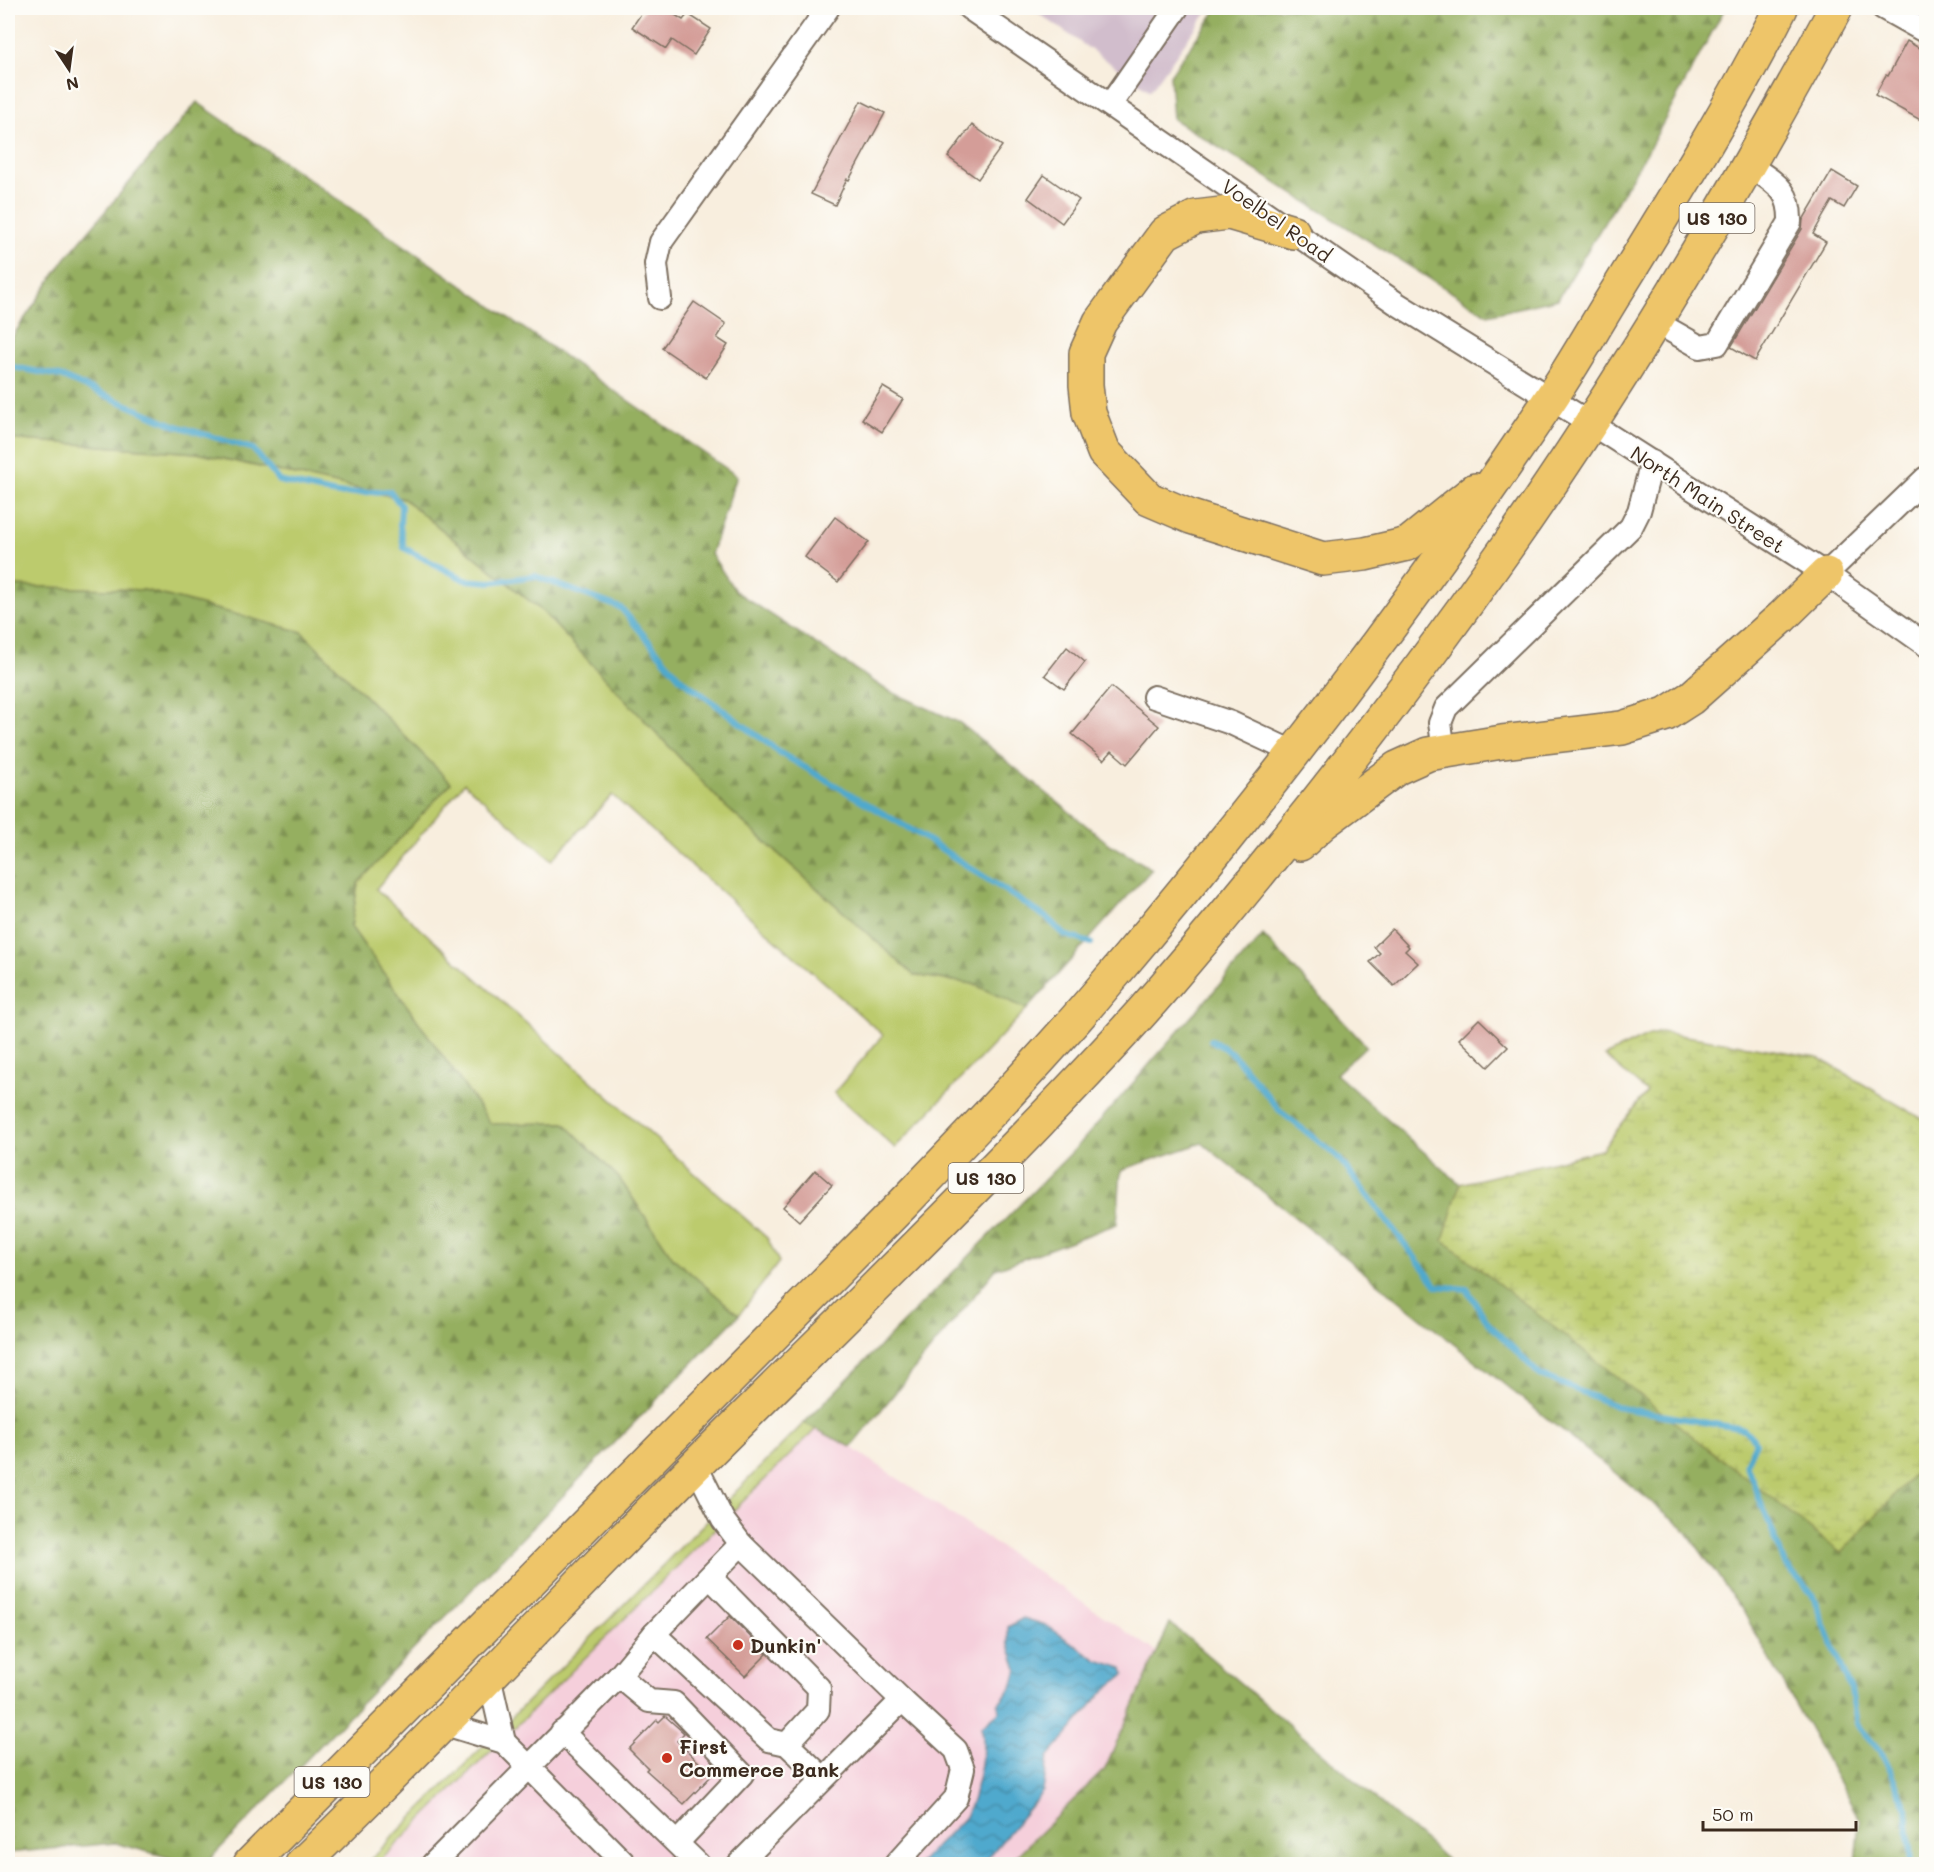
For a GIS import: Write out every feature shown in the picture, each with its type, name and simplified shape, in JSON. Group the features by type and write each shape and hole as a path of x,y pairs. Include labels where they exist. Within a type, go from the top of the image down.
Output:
{"highway":[{"name":"US 130","path":"250,1864 902,1205 984,1120 1104,986 1295,753 1437,563 1550,399 1716,126 1781,8"},
{"name":"US 130","path":"302,1864 696,1466 970,1194 1081,1079 1161,990 1230,907 1417,670 1509,545 1590,423 1749,165 1836,8"},
{"path":"1293,232 1229,213 1196,217 1165,233 1100,322 1086,353 1089,413 1104,452 1149,499 1191,516 1323,558 1365,554 1408,544 1500,471"},
{"path":"1230,907 1323,823 1397,768 1428,754 1502,742 1600,732 1644,723 1666,714 1690,698 1782,617 1826,574"}],"street":[{"path":"660,298 656,264 661,242 828,8"},
{"name":"Voelbel Road","path":"969,8 1396,303 1590,423"},
{"path":"1110,105 1177,8"},
{"path":"1883,8 1926,33"},
{"path":"1654,321 1700,347 1717,344 1790,222 1791,205 1780,187 1749,165"},
{"name":"North Main Street","path":"1590,423 1826,574 1926,645"},
{"path":"1444,751 1440,723 1446,708 1631,527 1639,511 1652,462"},
{"path":"1826,574 1926,478"},
{"path":"1154,697 1231,723 1295,753"},
{"path":"696,1466 723,1520 741,1544 956,1750 963,1769 956,1798 896,1864"},
{"path":"433,1864 619,1676 654,1634 741,1544"},
{"path":"710,1577 819,1688 818,1710 787,1744"},
{"path":"654,1634 769,1740 787,1744 824,1778"},
{"path":"489,1676 504,1742"},
{"path":"619,1676 649,1701 674,1703 741,1774 677,1843"},
{"path":"739,1864 902,1700"},
{"path":"442,1723 504,1742 625,1864"},
{"path":"562,1732 699,1864"}],"shaded area":[{"path":"1031,8 1210,8 1150,91"},
{"path":"817,1428 851,1447 1157,1652 1105,1769 1008,1864 377,1864"}],"green space":[{"path":"1218,8 1725,8 1649,149 1558,299 1488,315 1173,119 1170,75"},
{"path":"197,102 737,476 711,554 735,591 885,689 960,723 1109,844 1152,869 1027,1009 973,984 914,975 725,806 542,611 404,499 197,453 8,439 8,343 65,259"},
{"path":"8,439 197,453 404,499 542,611 725,806 914,975 973,984 1027,1009 895,1148 834,1093 883,1035 612,795 552,860 464,783 376,889 767,1238 779,1262 739,1315 673,1258 619,1178 564,1123 491,1124 351,927 358,883 451,783 302,632 144,590 8,586"},
{"path":"8,586 144,590 302,632 451,783 358,883 351,927 491,1124 564,1123 619,1178 673,1258 739,1315 205,1864 193,1864 115,1843 8,1853"},
{"path":"1263,935 1366,1046 1336,1074 1460,1184 1444,1240 1841,1552 1926,1461 1926,1864 1856,1864 1860,1820 1743,1611 1684,1528 1202,1143 1121,1170 1117,1224 996,1269 851,1447 804,1423 1075,1149"},
{"path":"1660,1032 1817,1057 1926,1121 1926,1461 1841,1553 1443,1240 1460,1184 1601,1150 1647,1092 1605,1056"},
{"path":"804,1423 817,1428 377,1864 366,1864"},
{"path":"1170,1623 1452,1864 1008,1864 1105,1769"}],"water":[{"path":"1023,1618 1046,1625 1097,1660 1123,1668 1125,1674 1104,1691 1048,1757 1043,1791 983,1864 919,1864 964,1818 968,1810 982,1760 981,1727 1000,1711 998,1704 1012,1687 1017,1669 1008,1642 1008,1627"}],"building":[{"path":"645,8 664,8 683,20 688,14 711,29 694,55 672,40 666,49 632,27"},
{"path":"1907,41 1926,52 1926,123 1875,95"},
{"path":"861,101 885,113 849,180 847,179 835,205 811,194"},
{"path":"972,125 1002,146 978,179 948,157"},
{"path":"1832,171 1857,186 1844,208 1832,201 1813,234 1826,242 1755,361 1731,347 1802,229 1803,220"},
{"path":"1044,175 1079,200 1062,223 1028,198"},
{"path":"694,302 726,324 717,338 728,345 706,378 662,348"},
{"path":"883,387 903,399 882,432 862,419"},
{"path":"835,517 869,542 838,582 805,557"},
{"path":"1067,647 1085,662 1064,689 1045,675"},
{"path":"1111,687 1159,726 1127,764 1112,751 1104,760 1072,734"},
{"path":"1392,929 1409,947 1405,951 1418,963 1394,986 1370,962 1380,953 1374,947"},
{"path":"1479,1019 1508,1047 1488,1067 1459,1039"},
{"path":"815,1170 832,1185 799,1221 783,1207"},
{"name":"Dunkin'","path":"730,1616 767,1654 745,1676 707,1639"},
{"name":"First Commerce Bank","path":"665,1716 684,1733 677,1741 712,1775 684,1804 646,1770 648,1768 629,1749 657,1720 659,1722"}],"waterway":[{"path":"8,366 60,376 174,425 253,449 279,481 337,494 390,491 401,506 400,526 404,548 465,580 491,582 535,576 621,608 680,678 782,754 920,835 1047,918 1065,935 1091,943"},
{"path":"1211,1040 1232,1053 1281,1112 1337,1156 1437,1286 1467,1289 1488,1323 1540,1375 1621,1408 1744,1429 1756,1442 1746,1464 1785,1564 1812,1594 1851,1690 1857,1724 1880,1751 1907,1808 1911,1864"}],"place":[{"name":"Dunkin'","path":"738,1645"},
{"name":"First Commerce Bank","path":"667,1758"}]}
